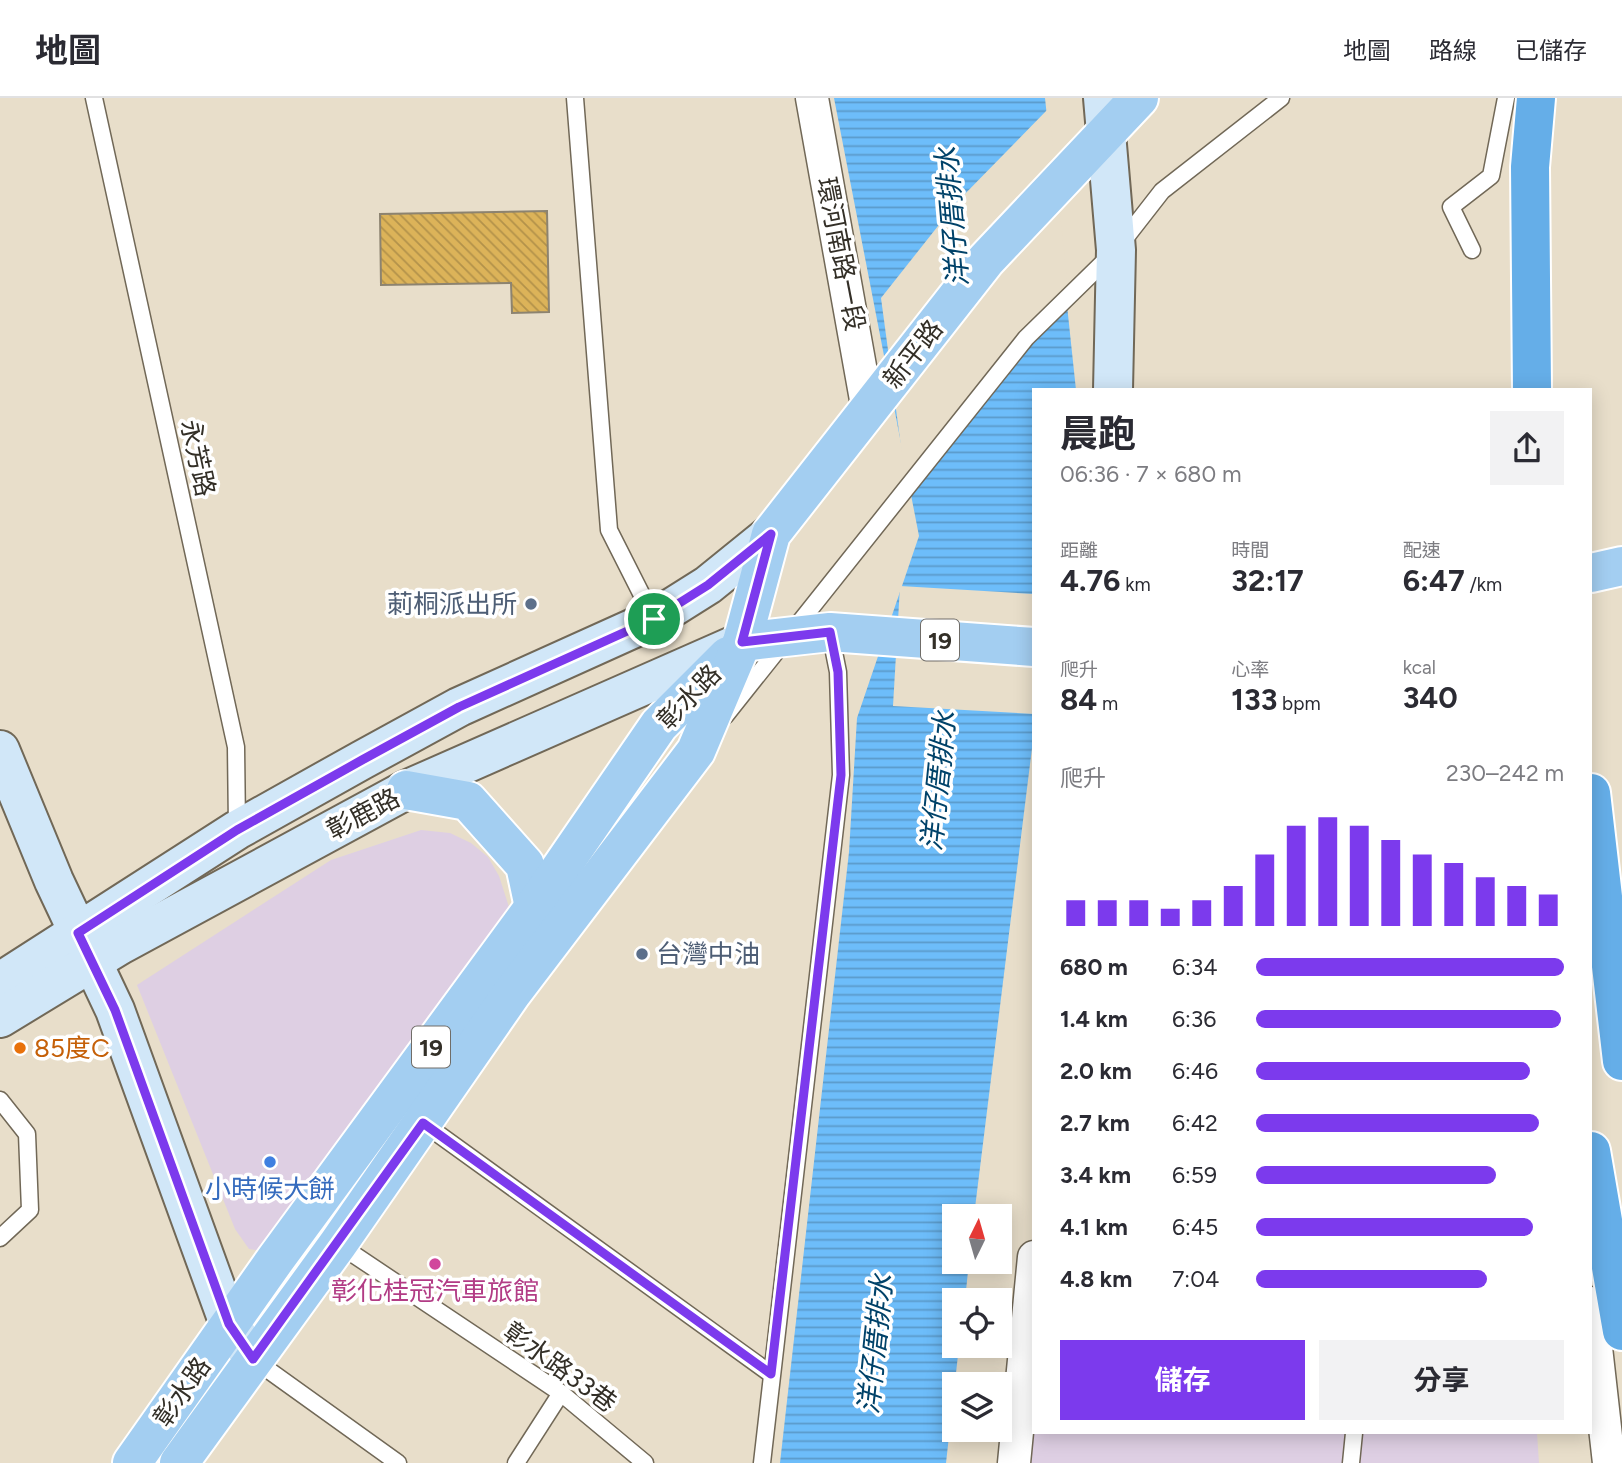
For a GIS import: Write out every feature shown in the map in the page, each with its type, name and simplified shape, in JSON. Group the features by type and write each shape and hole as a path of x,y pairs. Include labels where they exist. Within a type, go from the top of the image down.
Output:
{"highway":[{"path":"1532,388 1530,167 1536,98"},
{"path":"1592,802 1622,1061"},
{"path":"1592,1157 1622,1331"}],"main road":[{"name":"新平路","path":"742,642 771,534 986,260 1123,105"},
{"path":"1113,388 1123,105"},
{"name":"彰鹿路","path":"0,1018 237,830 459,707 654,619 708,585 771,534"},
{"path":"1592,573 1622,566"},
{"name":"19","path":"742,642 838,633 1032,647"},
{"name":"彰鹿路","path":"0,982 85,948 120,945 406,790 742,642"},
{"name":"彰水路","path":"179,1463 338,1244 512,993 696,751 742,642"},
{"name":"彰水路","path":"132,1463 229,1324 534,907 659,725 742,642"},
{"path":"0,750 85,948 115,1010 229,1324 253,1359"},
{"path":"406,790 468,801 525,864 534,907"}],"street":[{"name":"環河南路一段","path":"812,98 868,411"},
{"path":"1014,1463 1032,1278"},
{"path":"1592,1312 1609,1463"}],"lane":[{"name":"永芳路","path":"94,98 236,747 237,830"},
{"path":"575,98 609,530 654,619"},
{"path":"696,751 790,637 1026,338 1116,250 1162,191 1281,98"},
{"path":"1472,250 1451,207 1491,176 1506,98"},
{"path":"762,1463 841,775 838,633"},
{"path":"0,1100 27,1134 30,1210 0,1238"},
{"path":"423,1123 771,1374"},
{"name":"彰水路33巷","path":"338,1244 561,1393 645,1463"},
{"path":"253,1359 398,1463"},
{"path":"516,1463 561,1393"},
{"path":"1351,1463 1354,1434"}],"shaded area":[{"path":"421,830 450,833 471,843 488,857 499,876 509,907 510,931 264,1251 249,1249 235,1229 137,985 331,860"},
{"path":"1032,1348 1032,1434 1537,1434 1539,1463 1020,1463"}],"water":[{"name":"洋仔厝排水","path":"834,98 1045,98 1076,388 1032,388 1032,748 975,1204 942,1204 942,1274 968,1274 966,1288 942,1288 942,1358 958,1358 956,1372 942,1372 942,1442 948,1442 946,1463 780,1463 849,852 857,718 919,536"}],"pier":[{"path":"1049,108 1069,298 907,491 881,298 957,202"},
{"path":"900,586 1032,594 1032,714 893,706"}],"building":[{"path":"547,211 549,312 512,313 511,283 381,285 380,214"}],"place":[{"name":"莿桐派出所","path":"531,604"},
{"name":"台灣中油","path":"642,954"},
{"name":"85度C","path":"20,1048"},
{"name":"小時候大餅","path":"270,1162"},
{"name":"彰化桂冠汽車旅館","path":"435,1264"}],"route":[{"path":"771,534 742,642 830,632 838,672 841,775 802,1132 771,1374 423,1123 253,1359 229,1324 115,1010 78,933 237,830 459,707 654,619 708,585 771,534"}]}
